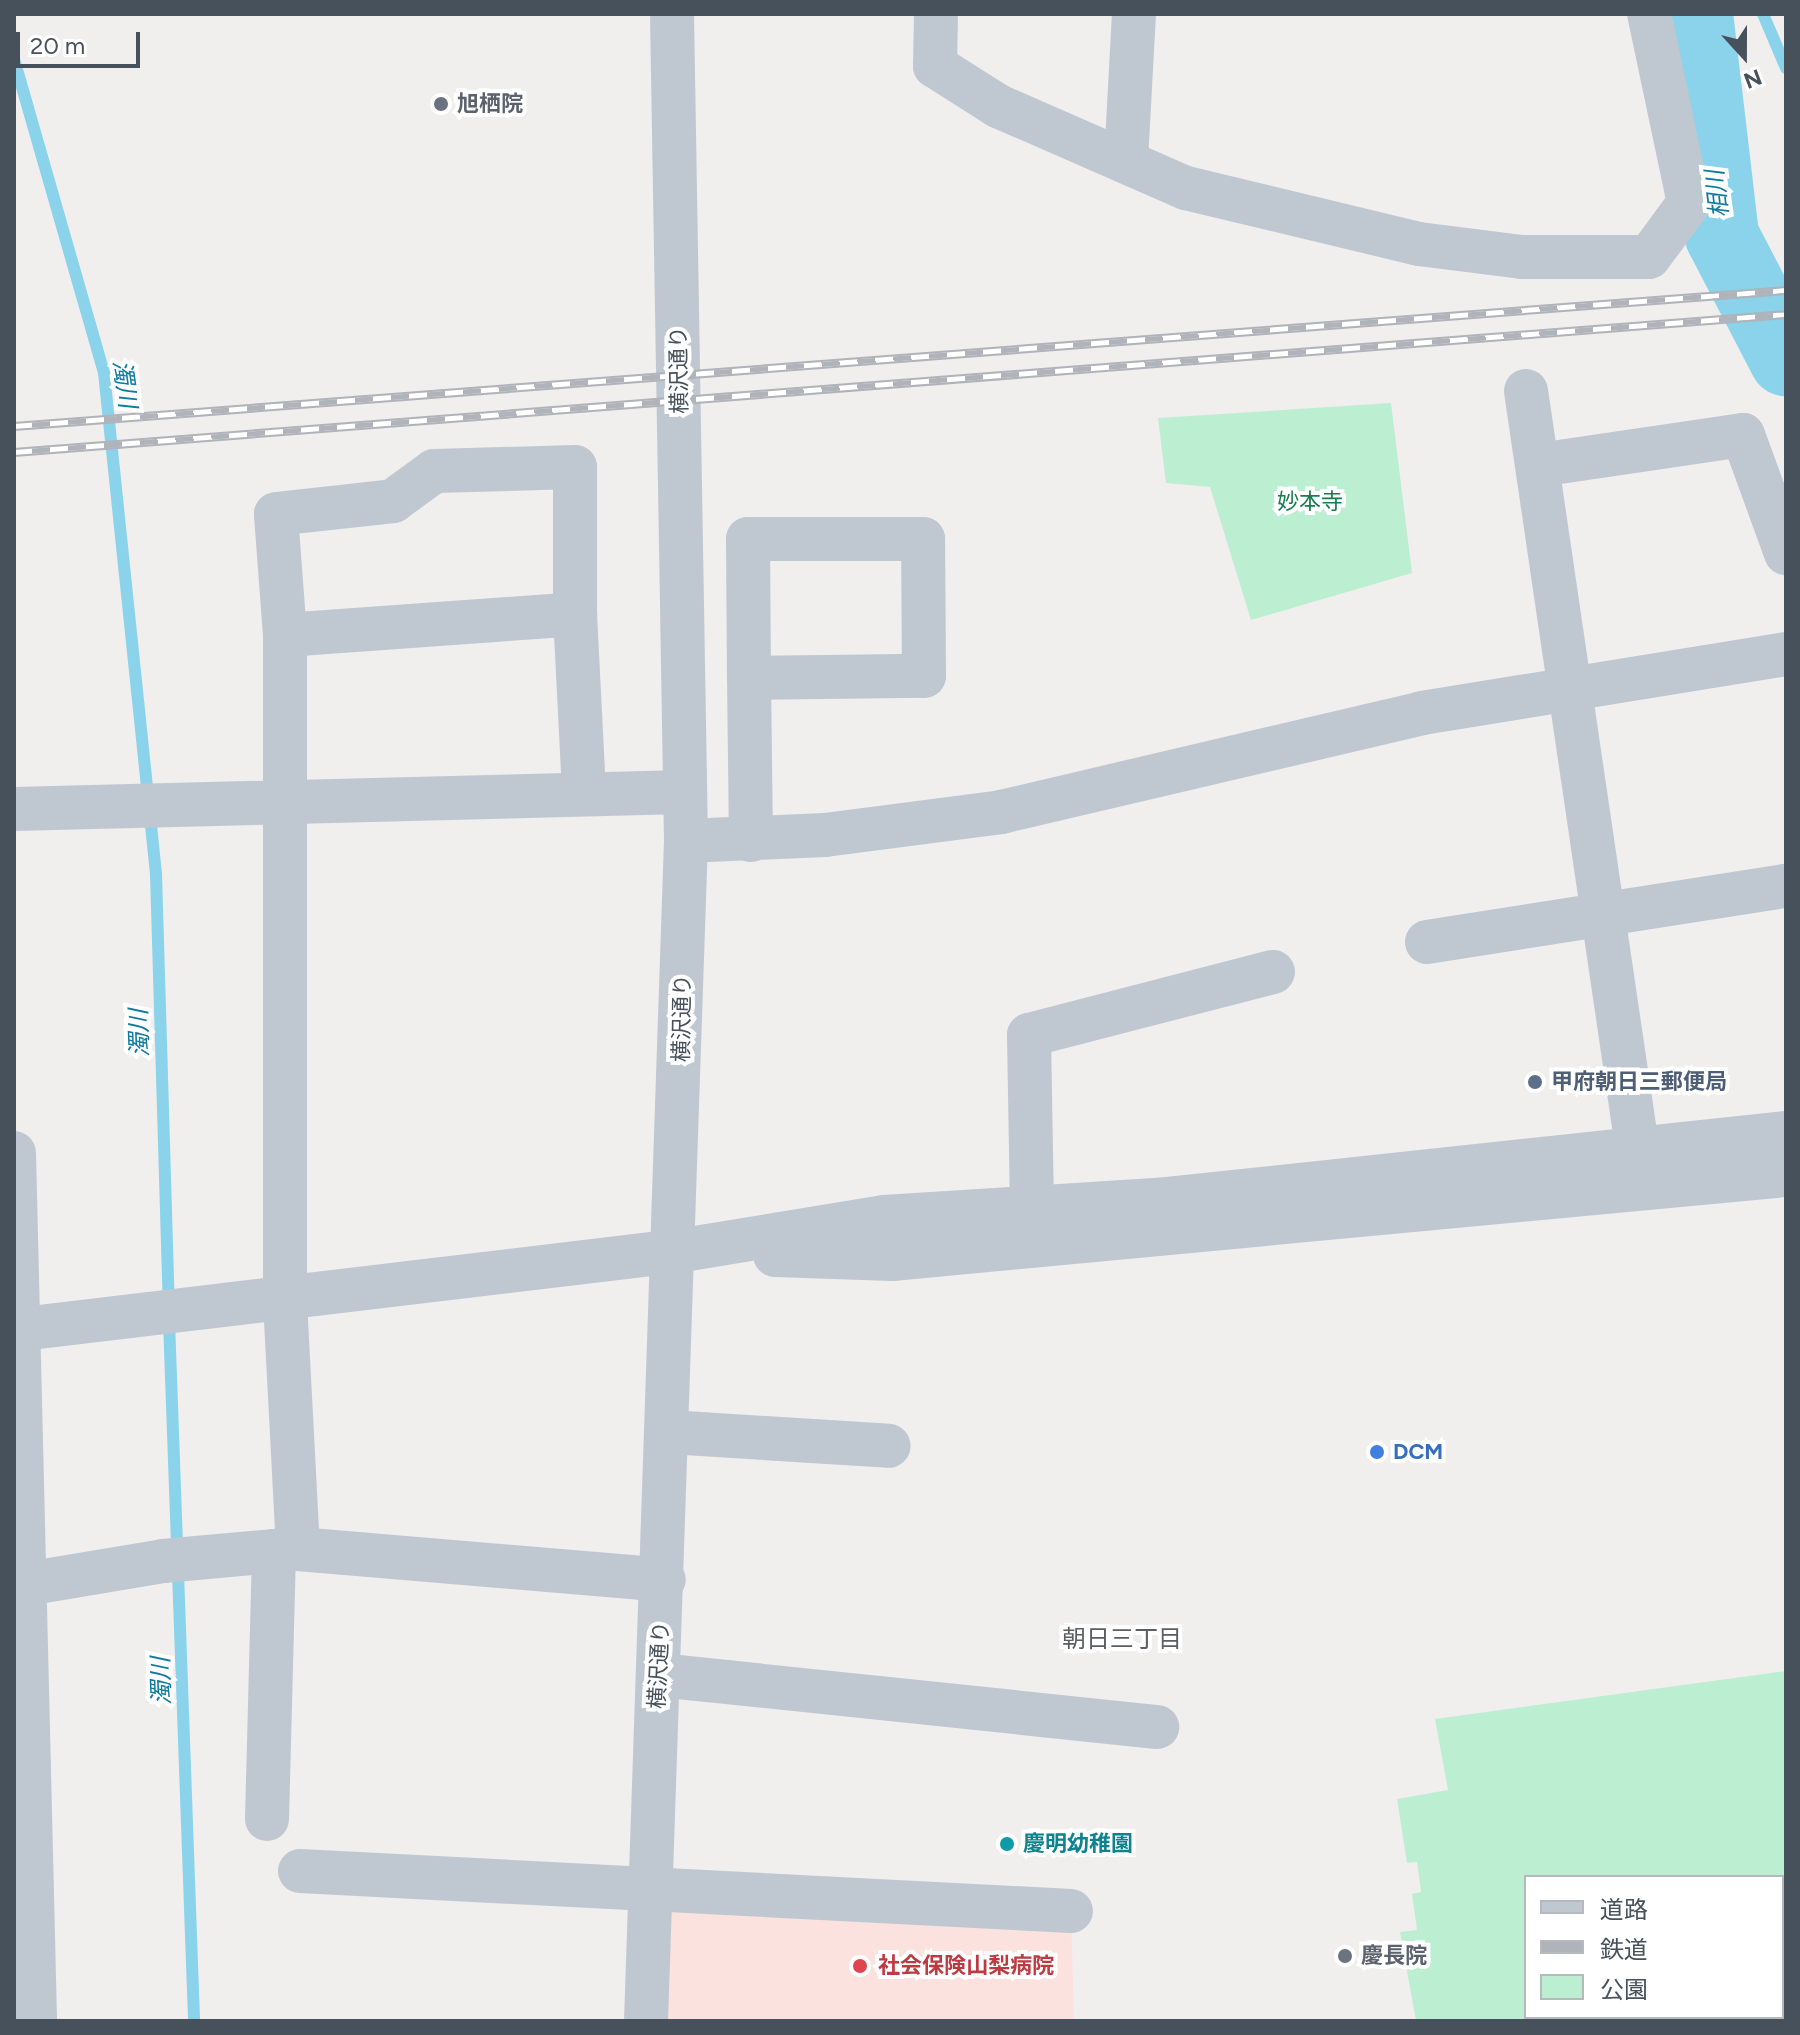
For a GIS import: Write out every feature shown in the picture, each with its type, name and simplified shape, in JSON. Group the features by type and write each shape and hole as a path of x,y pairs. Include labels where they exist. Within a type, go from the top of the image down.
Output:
{"street":[{"name":"横沢通り","path":"646,2021 677,1251 686,841 672,14"},
{"path":"936,14 935,66 998,106 1186,188 1419,244 1522,257 1649,257 1689,203 1649,14"},
{"path":"1126,161 1134,14"},
{"path":"1526,391 1640,1169"},
{"path":"1539,465 1743,435 1786,553"},
{"path":"267,1819 286,1550 281,803 285,635 276,514 393,501 434,471 575,467 575,614 584,792"},
{"path":"749,678 924,676 923,539 748,539 749,678 751,840"},
{"path":"285,635 575,614"},
{"path":"686,841 751,840 1001,812 1422,713 1786,654"},
{"path":"14,809 584,792 684,792"},
{"path":"1427,942 1602,911 1786,886"},
{"path":"1032,1208 1029,1035 1273,972"},
{"path":"677,1251 892,1259 1640,1169 1786,1133"},
{"path":"14,1153 19,1586 35,2021"},
{"path":"16,1329 677,1251 884,1217 1640,1169 1786,1175"},
{"path":"669,1432 889,1446"},
{"path":"19,1586 163,1561 286,1550 664,1580"},
{"path":"659,1675 1157,1727"},
{"path":"300,1871 651,1894 1071,1911"}],"shaded area":[{"name":"社会保険山梨病院","path":"651,1894 1071,1911 1074,2021 646,2021"}],"green space":[{"name":"妙本寺","path":"1391,403 1412,573 1251,620 1210,487 1166,483 1158,418"},
{"path":"1786,1671 1786,1931 1784,1875 1524,1875 1524,2019 1724,2021 1416,2021 1400,1932 1417,1930 1412,1894 1421,1892 1417,1862 1407,1863 1397,1799 1448,1790 1435,1719"}],"waterway":[{"name":"相川","path":"1696,14 1722,236 1786,359"},
{"path":"1763,14 1786,68"},
{"name":"濁川","path":"14,59 104,373 156,874 169,1302"},
{"name":"濁川","path":"169,1321 194,2021"}],"railway":[{"path":"14,426 1786,290"},
{"path":"14,452 1786,314"}],"place":[{"name":"旭栖院","path":"441,104"},
{"name":"甲府朝日三郵便局","path":"1535,1082"},
{"name":"DCM","path":"1377,1452"},
{"name":"慶明幼稚園","path":"1007,1844"},
{"name":"慶長院","path":"1345,1956"},
{"name":"社会保険山梨病院","path":"860,1966"}],"district":[{"name":"朝日三丁目","path":"1122,1639"}]}
